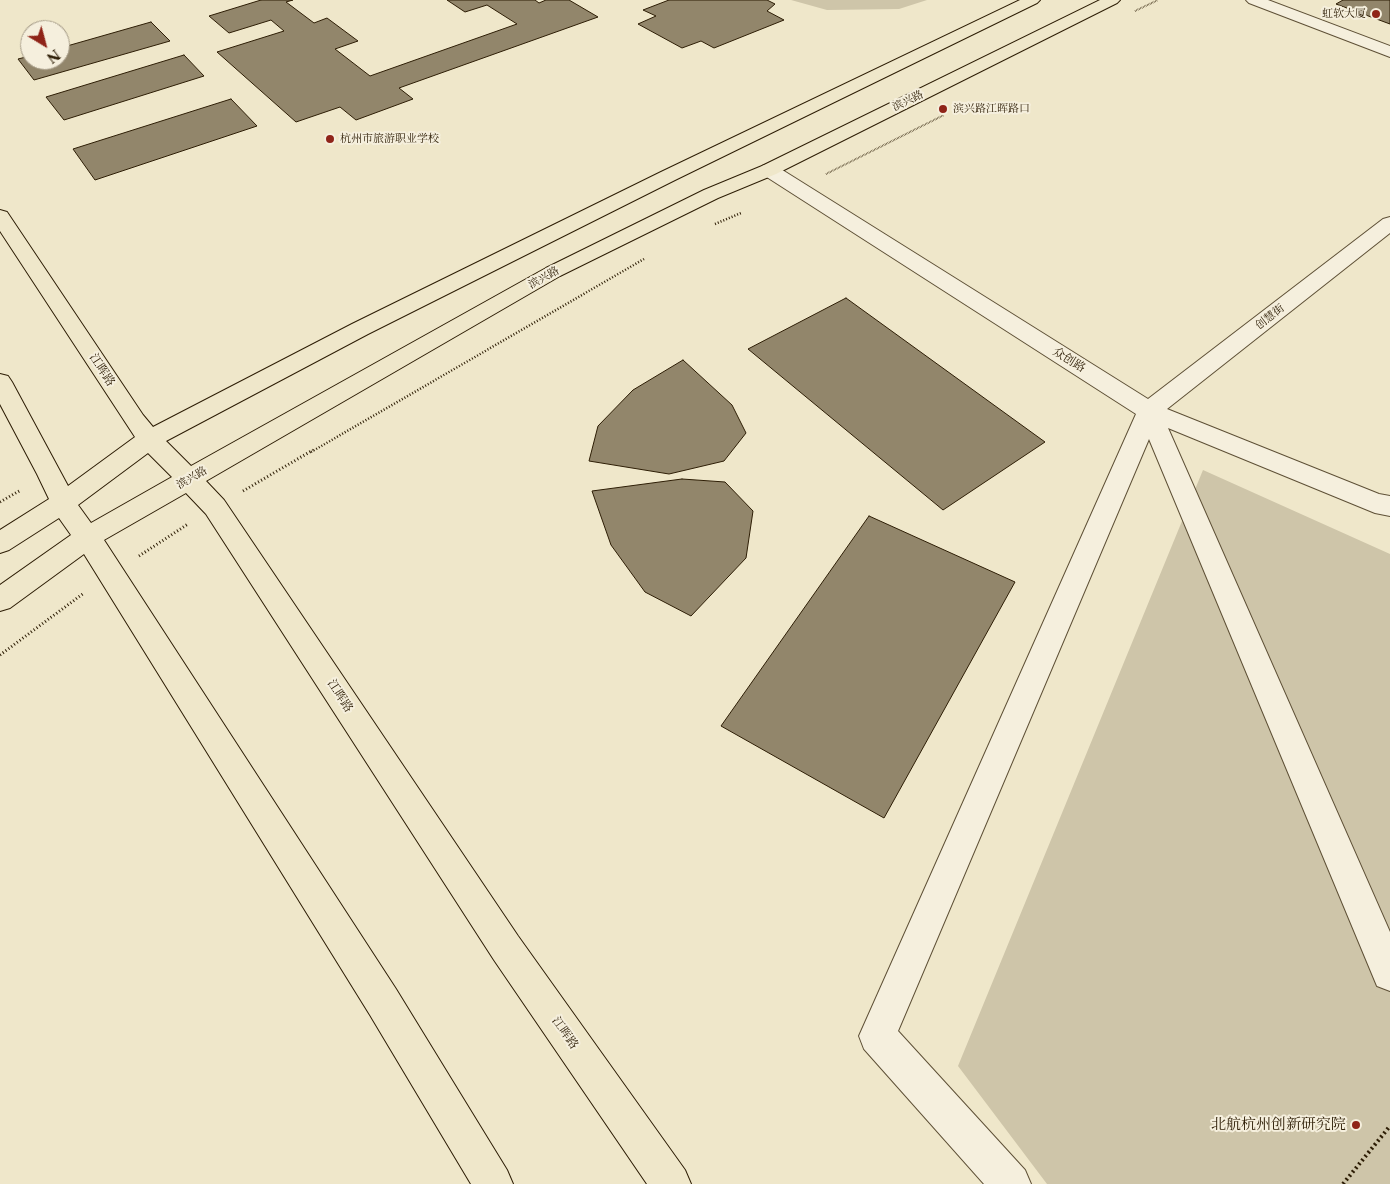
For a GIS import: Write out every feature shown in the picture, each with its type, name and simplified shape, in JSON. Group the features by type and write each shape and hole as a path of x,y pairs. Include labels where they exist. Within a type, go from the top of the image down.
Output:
{"main road":[{"path":"0,543 63,503 150,439 430,294 677,171 1032,0"},
{"name":"滨兴路","path":"0,600 88,537 554,272 711,194 769,170 1112,0"},
{"name":"江晖路","path":"0,216 135,421 215,507 506,948 671,1184"},
{"path":"0,382 50,474 63,503 112,573 383,1002 493,1184"}],"street":[{"path":"1254,0 1390,52"},
{"name":"众创路","path":"769,170 1149,411 1375,503 1390,506"},
{"name":"创慧街","path":"1149,411 1390,223"},
{"path":"1149,411 1390,973"},
{"path":"1011,1184 877,1036 1149,411"}],"path":[{"path":"1132,12 1158,0"},
{"path":"712,226 869,154 952,111"},
{"path":"0,655 112,573 215,507 652,254"},
{"path":"1343,1184 1390,1126"}],"shaded area":[{"path":"791,0 927,0 899,9 827,10"},
{"path":"1203,470 1390,554 1390,1184 1047,1184 958,1066"}],"building":[{"path":"261,0 293,0 286,2 314,23 327,18 358,41 335,49 370,76 517,24 487,5 465,12 447,0 535,0 539,3 546,0 569,0 598,17 399,88 413,99 356,120 340,107 296,122 217,52 284,31 271,20 229,33 209,16"},
{"path":"669,0 767,0 775,4 767,11 784,20 714,48 701,41 682,48 638,24 656,16 643,10"},
{"name":"虹软大厦","path":"1343,0 1390,0 1390,24 1336,4"},
{"path":"151,22 170,41 70,70 70,45"},
{"path":"184,55 204,76 64,120 46,97"},
{"path":"26,70 69,70 34,80"},
{"path":"231,99 257,126 95,180 73,149"},
{"path":"846,298 1045,442 943,510 748,349"},
{"path":"683,360 732,405 746,433 724,461 669,474 589,461 598,426 633,390"},
{"path":"682,479 725,482 753,511 746,558 691,616 645,592 611,545 592,491"},
{"path":"869,516 1015,582 884,818 721,726"}],"place":[{"name":"虹软大厦","path":"1376,14"},
{"name":"滨兴路江晖路口","path":"943,109"},
{"name":"杭州市旅游职业学校","path":"330,139"},
{"name":"北航杭州创新研究院","path":"1356,1125"}]}
